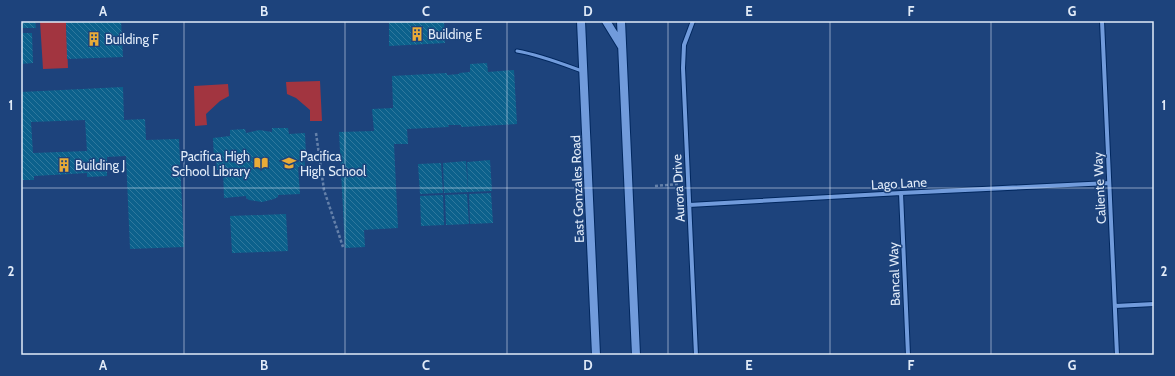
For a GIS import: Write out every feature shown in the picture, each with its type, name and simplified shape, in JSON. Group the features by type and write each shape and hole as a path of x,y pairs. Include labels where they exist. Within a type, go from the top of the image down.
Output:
{"main road":[{"name":"East Gonzales Road","path":"581,21 596,355"},
{"path":"606,21 622,48"},
{"path":"621,21 636,355"}],"street":[{"name":"Aurora Drive","path":"693,21 684,45 683,60 696,355"},
{"name":"Caliente Way","path":"1102,21 1117,355"},
{"name":"Lago Lane","path":"689,205 901,193 1109,184"},
{"name":"Bancal Way","path":"901,193 908,355"},
{"path":"1115,306 1154,304"}],"lane":[{"path":"517,51 552,59 584,72"}],"path":[{"path":"316,133 324,190 343,247"},
{"path":"655,186 688,184"}],"shaded area":[{"path":"40,21 66,21 68,68 43,69"},
{"path":"320,81 322,121 310,121 310,110 296,98 287,94 286,82"},
{"path":"228,84 229,96 220,101 206,114 207,125 195,126 194,86"}],"building":[{"path":"21,21 35,21 36,28 21,28"},
{"name":"Building F","path":"66,21 121,21 123,57 67,59"},
{"name":"Building E","path":"389,21 444,21 445,43 389,46"},
{"path":"21,33 32,33 33,63 21,64"},
{"path":"487,63 488,72 514,70 517,124 461,127 461,125 448,125 449,127 407,129 408,144 394,144 398,228 364,230 365,247 345,248 339,132 374,131 372,109 393,108 392,76 447,73 447,75 459,74 470,72 470,64"},
{"name":"Building J","path":"123,87 124,120 145,119 146,140 179,139 184,247 130,249 126,156 107,157 107,176 87,177 87,173 34,176 34,180 21,180 21,92","holes":["85,120 87,151 33,153 31,122"]},
{"name":"Pacifica High School Library","path":"272,128 288,128 289,134 305,133 305,166 298,167 300,194 278,195 278,197 274,199 262,202 249,200 246,196 224,198 223,169 217,170 216,160 214,160 213,138 230,136 230,130 245,129 246,133 259,130 272,132"},
{"path":"490,160 492,191 468,192 467,162"},
{"path":"466,161 468,192 444,193 443,163"},
{"path":"441,163 443,193 420,194 418,164"},
{"path":"491,193 493,223 470,224 469,194"},
{"path":"467,194 469,224 446,225 445,195"},
{"path":"443,195 444,225 421,226 420,196"},
{"path":"286,214 288,251 232,253 230,216"}],"place":[{"name":"Building E","path":"417,34"},
{"name":"Building F","path":"94,39"},
{"name":"Pacifica High School Library","path":"261,163"},
{"name":"Pacifica High School","path":"289,163"},
{"name":"Building J","path":"64,165"}]}
